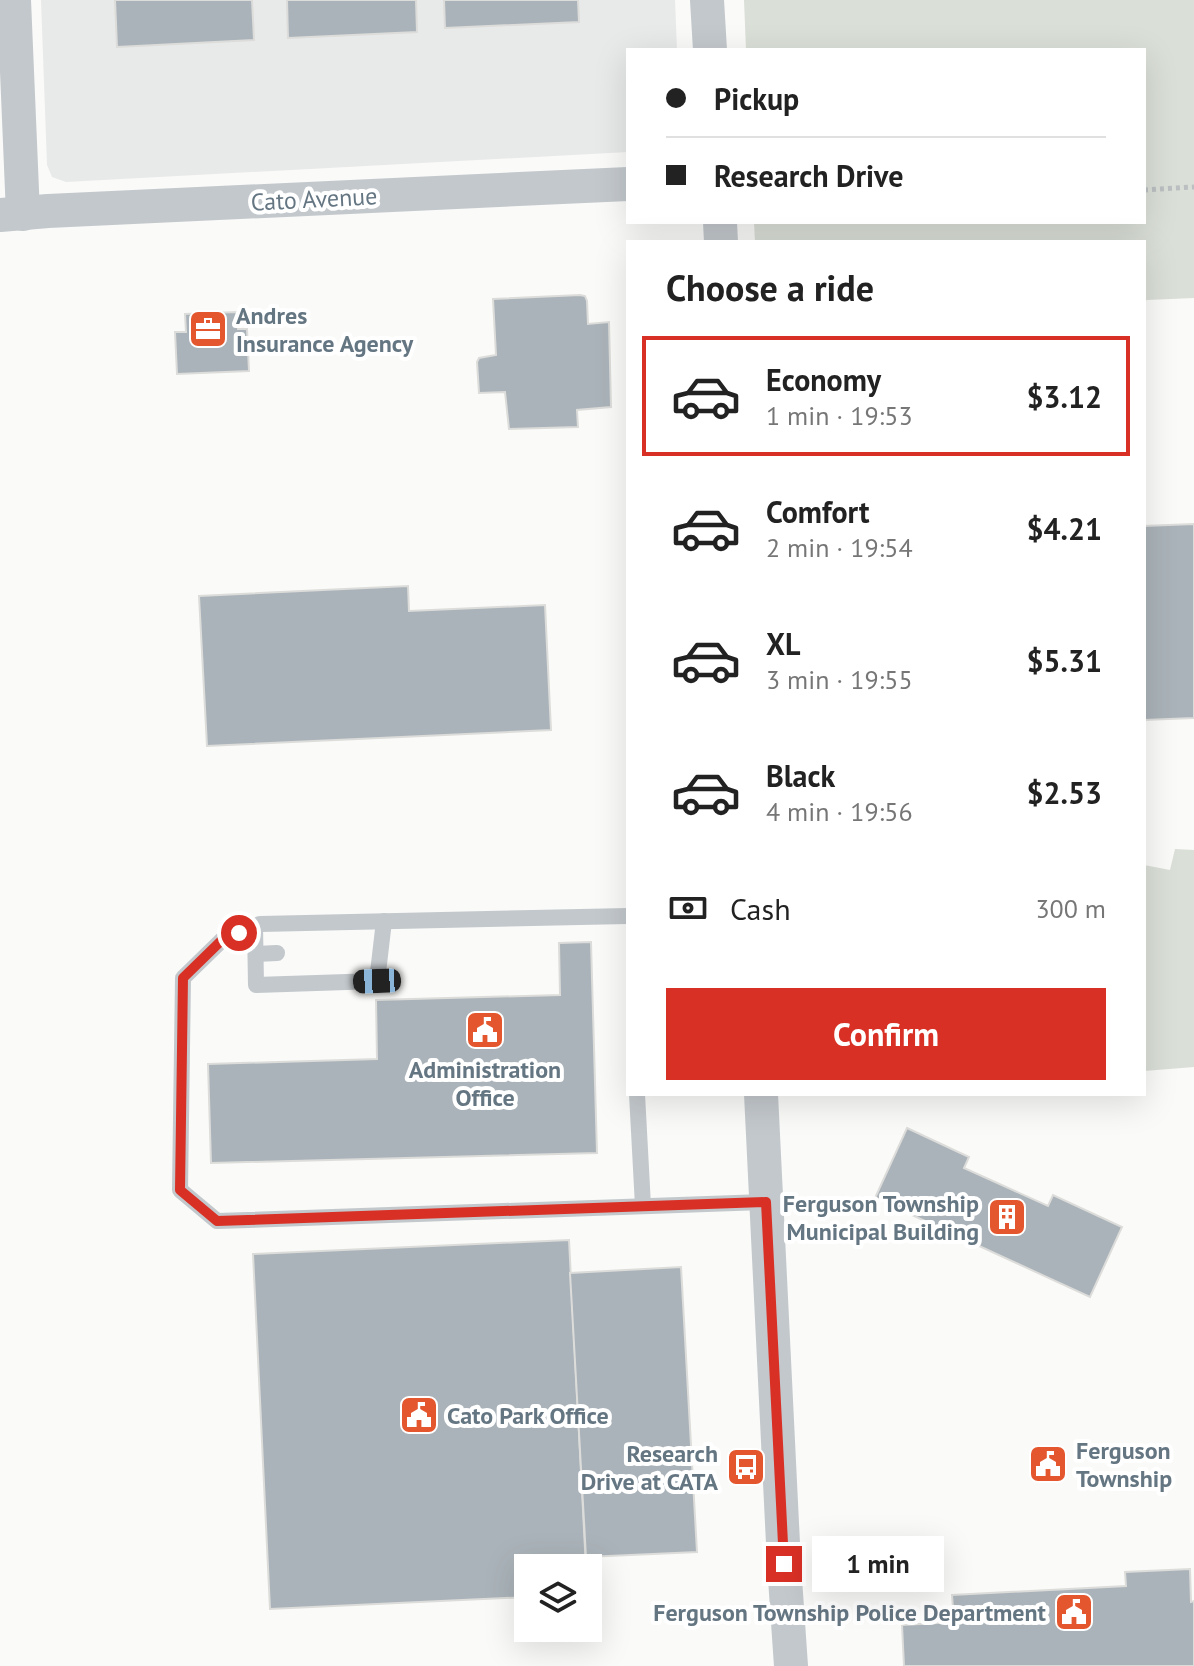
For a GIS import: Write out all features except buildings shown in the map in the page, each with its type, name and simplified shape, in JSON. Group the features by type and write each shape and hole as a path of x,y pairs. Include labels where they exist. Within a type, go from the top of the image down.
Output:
{"street":[{"path":"12,214 14,0"},
{"path":"707,0 710,48"},
{"name":"Cato Avenue","path":"12,214 626,184"},
{"path":"761,1096 791,1666"}],"lane":[{"path":"626,916 260,924 223,939 183,978 180,1190 217,1221 766,1202"},
{"path":"255,926 256,985 377,981 374,950 384,921"},
{"path":"256,954 277,953"},
{"path":"637,1096 643,1206"}],"path":[{"path":"1146,190 1194,187"}],"shaded area":[{"path":"41,0 675,0 677,48 626,48 626,152 66,182 52,177 47,165"},
{"path":"744,0 1194,0 1194,298 1146,301 1146,240 755,240 754,224 1146,224 1146,48 746,48"},
{"path":"1175,849 1194,850 1194,1067 1146,1071 1146,865 1170,870"}],"place":[{"name":"Andres Insurance Agency","path":"208,329"},
{"name":"Administration Office","path":"485,1030"},
{"name":"Ferguson Township Municipal Building","path":"1007,1217"},
{"name":"Cato Park Office","path":"419,1415"},
{"name":"Ferguson Township","path":"1048,1464"},
{"name":"Research Drive at CATA","path":"746,1467"},
{"name":"Ferguson Township Police Department","path":"1074,1612"}],"route":[{"path":"239,933 223,939 183,978 180,1190 217,1221 766,1202 784,1564"}]}
